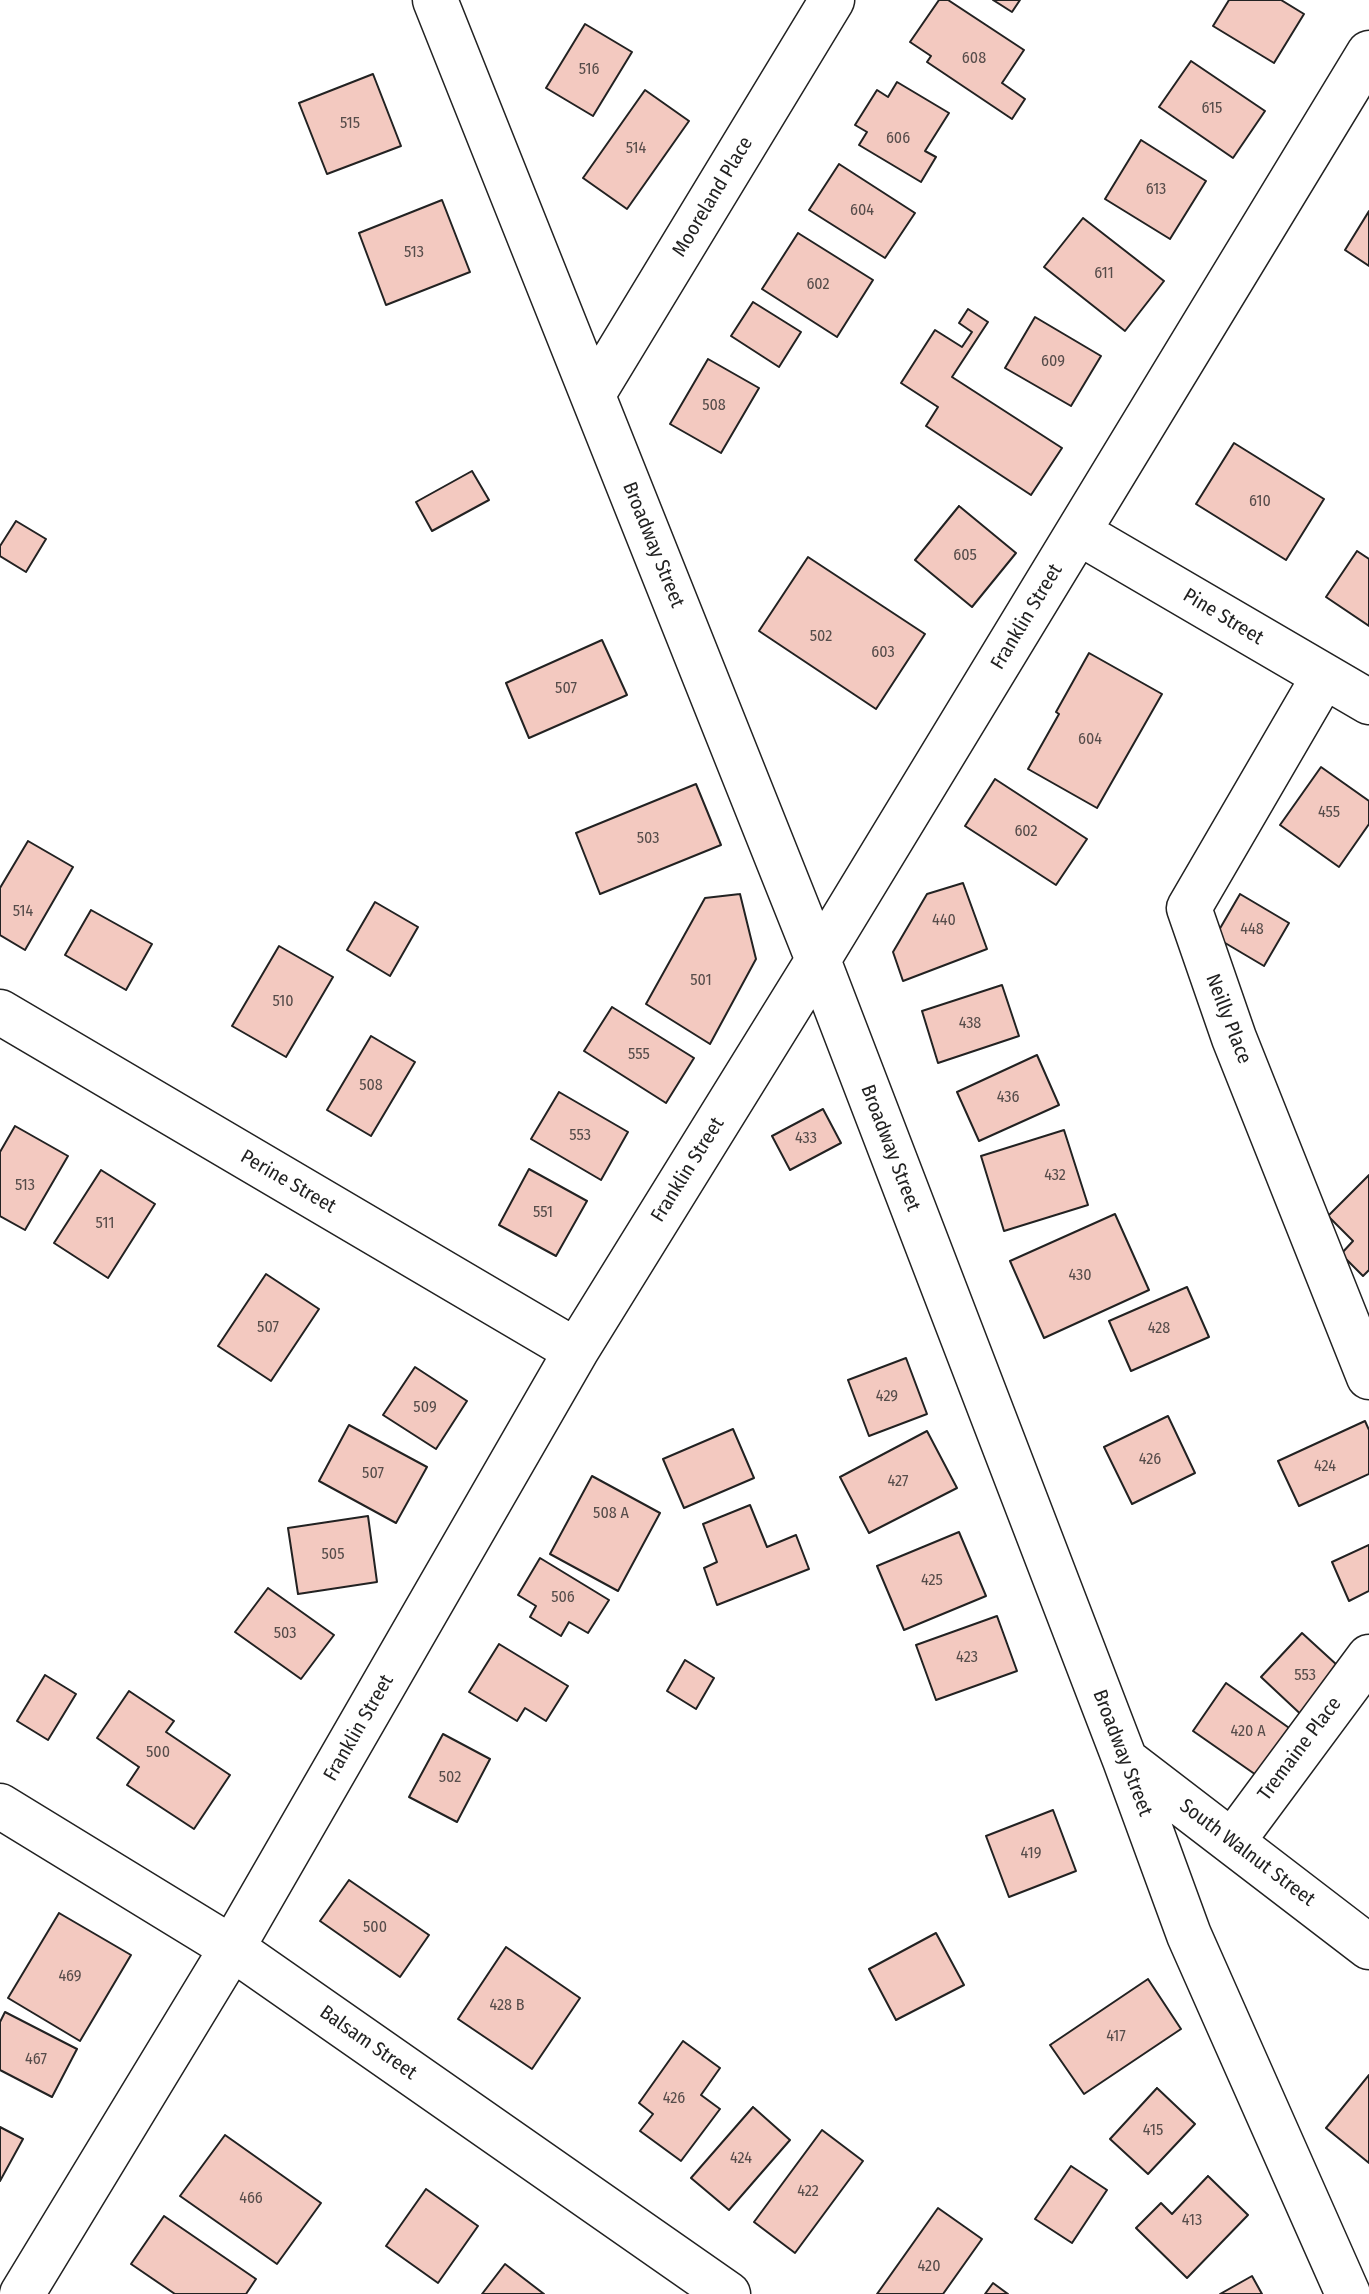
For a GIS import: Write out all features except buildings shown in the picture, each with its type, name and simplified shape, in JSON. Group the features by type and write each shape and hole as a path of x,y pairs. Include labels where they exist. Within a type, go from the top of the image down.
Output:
{"street":[{"name":"Broadway Street","path":"435,0 818,960 1125,1760 1189,1935 1348,2294"},
{"name":"Mooreland Place","path":"593,394 832,0"},
{"name":"Franklin Street","path":"22,2294 232,1948 576,1351 818,960 1369,53"},
{"name":"Pine Street","path":"1078,532 1353,683"},
{"name":"Neilly Place","path":"1353,683 1189,908 1234,1038 1369,1377"},
{"name":"Perine Street","path":"0,1012 576,1351"},
{"name":"Tremaine Place","path":"1232,1842 1369,1657"},
{"name":"South Walnut Street","path":"1125,1760 1369,1947"},
{"name":"Balsam Street","path":"0,1806 232,1948 728,2294"}]}
